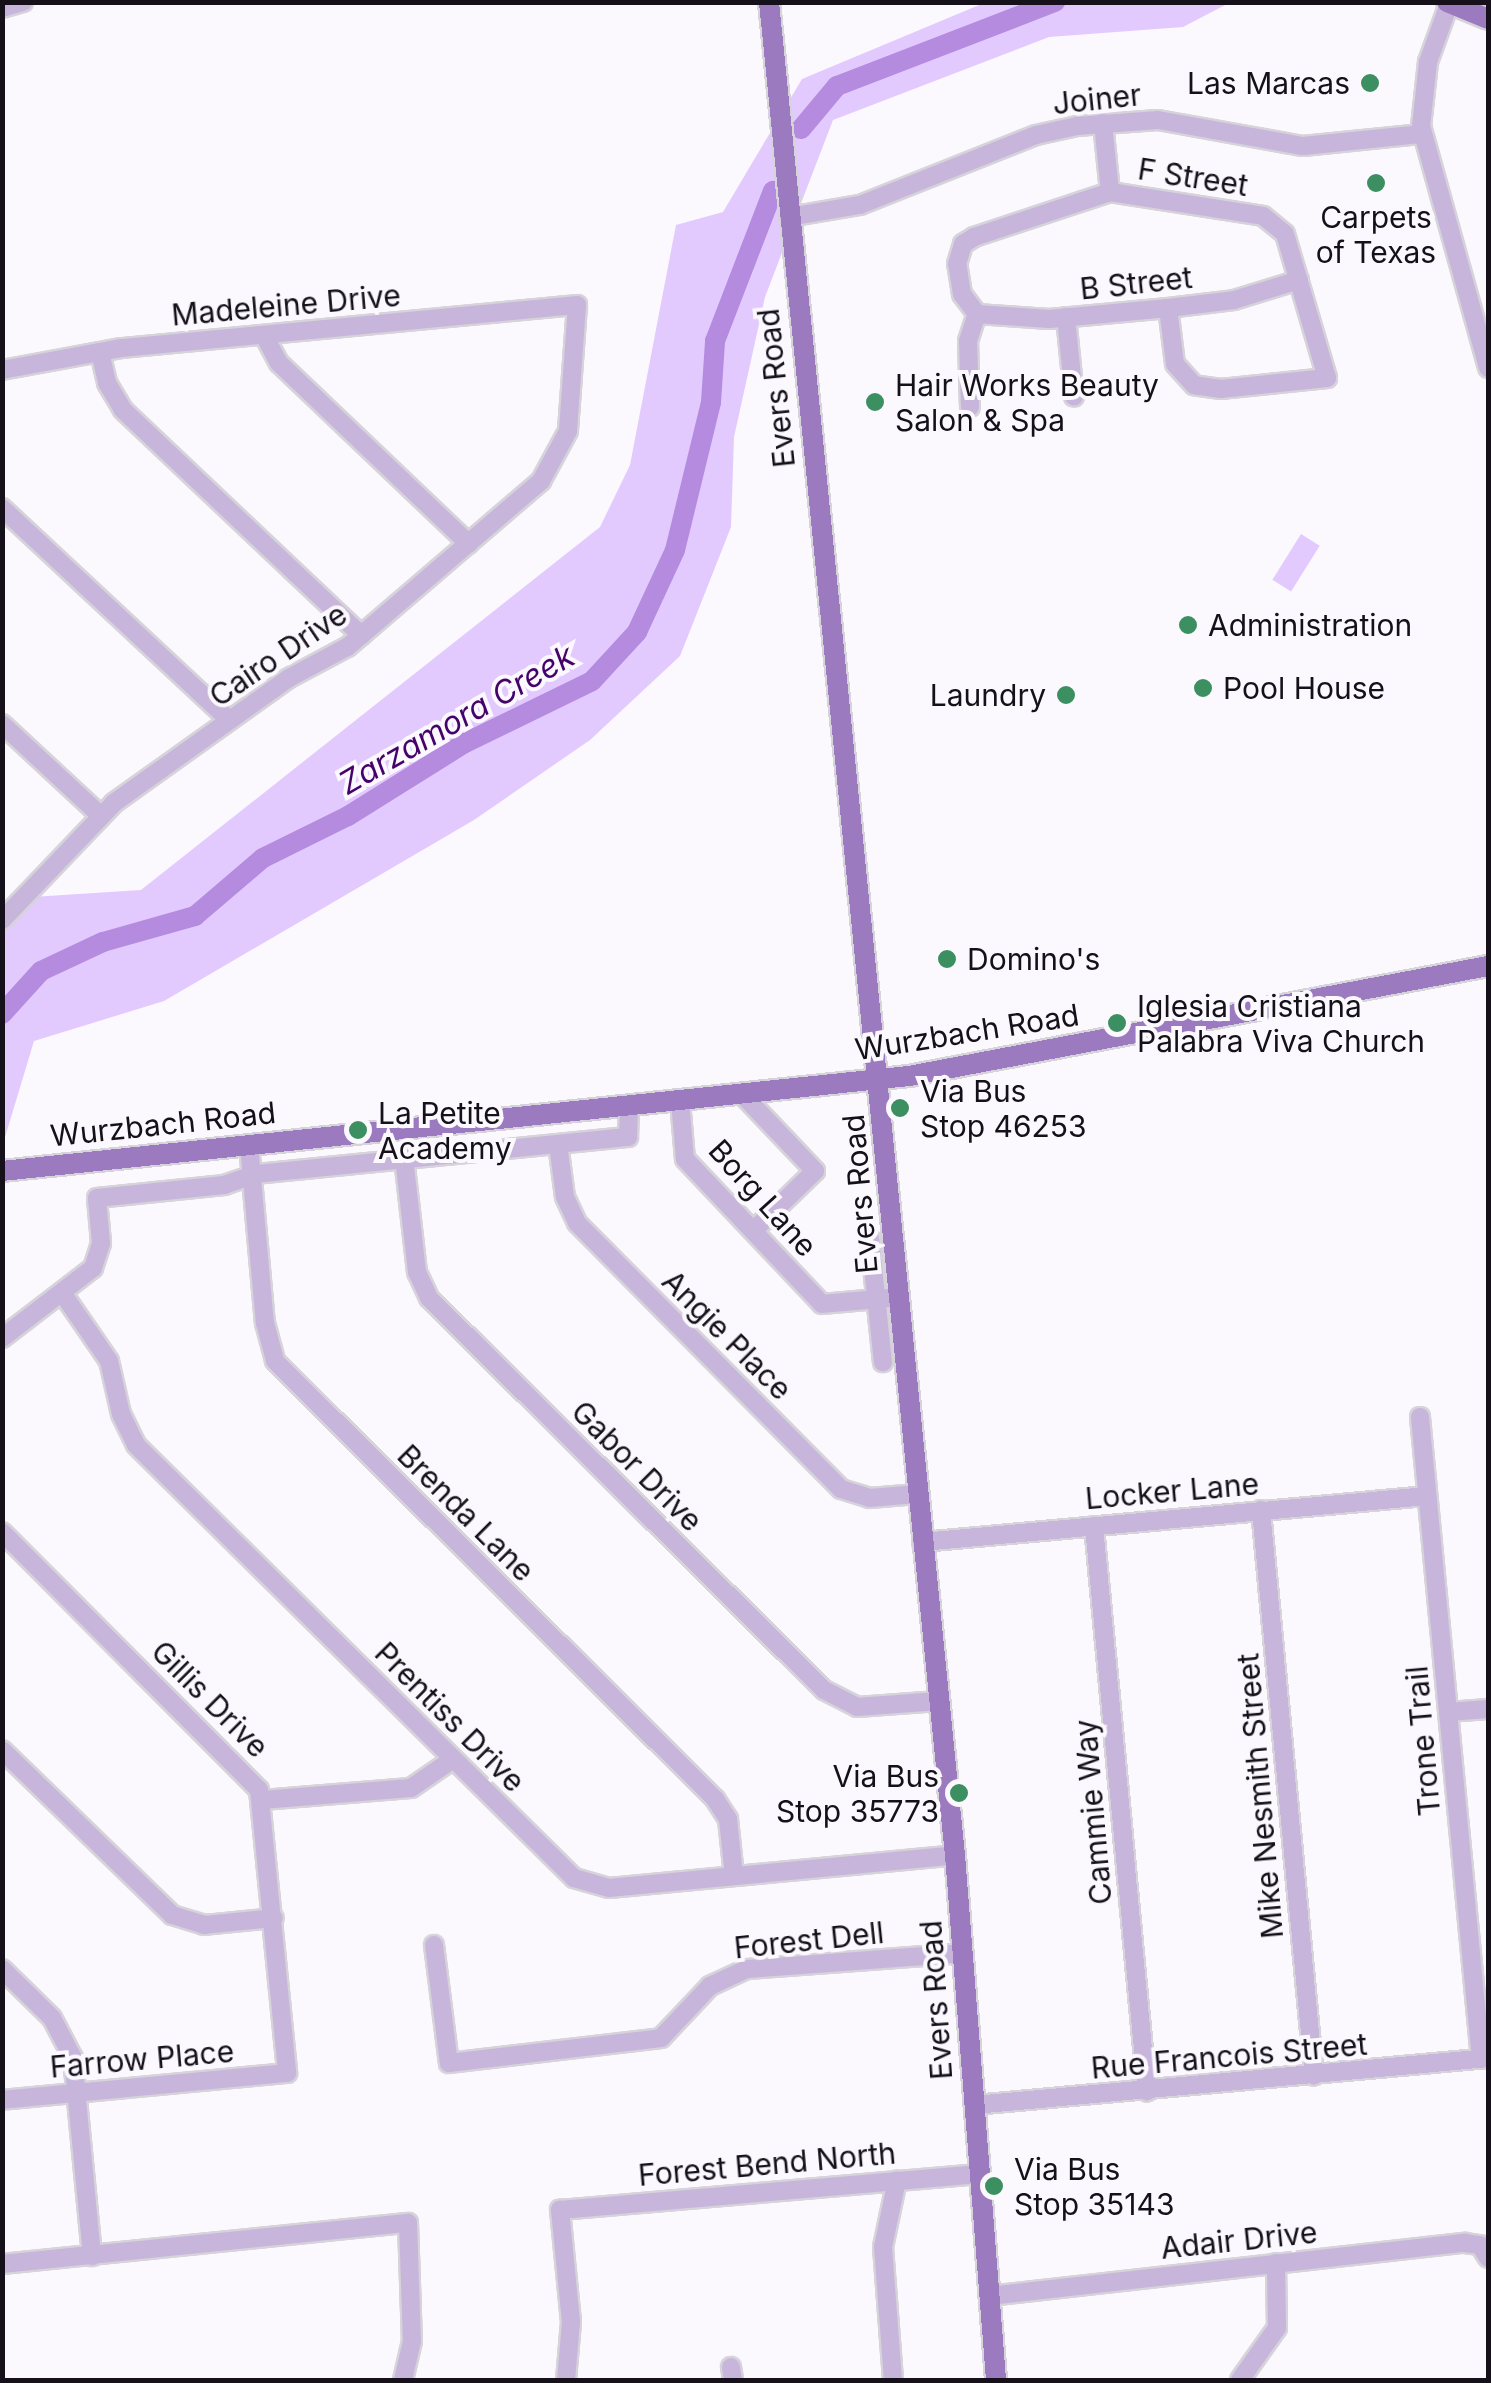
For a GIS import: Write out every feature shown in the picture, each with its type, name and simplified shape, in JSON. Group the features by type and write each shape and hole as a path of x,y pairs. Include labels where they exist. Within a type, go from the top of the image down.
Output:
{"main road":[{"name":"Evers Road","path":"769,2 880,1079 954,1856 996,2380"},
{"path":"1448,3 1488,19"},
{"name":"Wurzbach Road","path":"3,1170 880,1079 1488,966"}],"street":[{"path":"2,8 23,2"},
{"path":"1448,3 1423,83 1422,134 1488,368"},
{"name":"Joiner","path":"789,217 860,205 1036,134 1103,123 1179,122 1281,146 1422,134"},
{"path":"1103,123 1110,192"},
{"name":"F Street","path":"977,314 962,294 957,264 963,244 1110,192 1264,216 1285,234 1326,378 1194,386 1175,364 1168,308"},
{"name":"B Street","path":"977,314 1066,318 1168,308 1234,300 1298,280"},
{"name":"Madeleine Drive","path":"2,370 100,352 577,305"},
{"name":"Cairo Drive","path":"2,920 101,816 229,720 360,635 541,482 560,453 578,346 577,305"},
{"path":"970,407 968,340 977,314"},
{"path":"1066,318 1074,396"},
{"path":"264,335 279,363 469,544"},
{"path":"100,352 107,383 124,410 360,635"},
{"path":"2,508 229,720"},
{"path":"2,724 101,816"},
{"path":"742,1094 814,1172 752,1232"},
{"name":"Borg Lane","path":"680,1101 685,1159 822,1304 900,1297"},
{"name":"Wurzbach Road","path":"64,1294 86,1277 99,1254 97,1198 224,1185 252,1175 628,1136 629,1106"},
{"name":"Angie Place","path":"558,1144 565,1197 577,1223 841,1488 870,1498 918,1494"},
{"name":"Brenda Lane","path":"249,1145 265,1322 276,1361 715,1799 728,1819 734,1876"},
{"name":"Gabor Drive","path":"404,1158 417,1272 429,1298 824,1690 856,1707 939,1701"},
{"path":"870,1239 883,1362"},
{"path":"2,1338 64,1294"},
{"name":"Prentiss Drive","path":"64,1294 103,1350 136,1446 588,1885 954,1856"},
{"name":"Trone Trail","path":"1420,1418 1485,2058"},
{"name":"Locker Lane","path":"922,1542 1427,1496"},
{"name":"Mike Nesmith Street","path":"1261,1510 1314,2076"},
{"name":"Cammie Way","path":"1094,1526 1147,2092"},
{"name":"Gillis Drive","path":"2,1532 250,1778 262,1800 287,2074"},
{"path":"1448,1712 1488,1708"},
{"path":"2,1750 172,1916 204,1925 274,1918"},
{"path":"262,1800 410,1788 453,1758"},
{"name":"Forest Dell","path":"434,1945 449,2064 660,2038 710,1986 746,1969 962,1954"},
{"path":"2,1970 61,2030 79,2093 92,2256"},
{"name":"Rue Francois Street","path":"974,2105 1485,2058"},
{"name":"Farrow Place","path":"2,2100 287,2074"},
{"name":"Forest Bend North","path":"566,2380 571,2322 560,2210 980,2174"},
{"path":"893,2380 882,2247 897,2180"},
{"path":"2,2264 408,2223 413,2327 402,2380"},
{"name":"Adair Drive","path":"988,2296 1466,2244 1480,2245 1488,2258"},
{"path":"1240,2380 1277,2328 1276,2263"}],"shaded area":[{"path":"984,3 1229,3 1183,27 1049,37 833,120 765,297 734,437 731,527 680,656 590,740 474,820 164,1001 34,1041 3,1144 3,930 32,897 141,890 600,527 630,465 676,225 723,212 802,79"},
{"path":"1301,534 1320,546 1291,591 1272,580"}],"waterway":[{"name":"Zarzamora Creek","path":"801,129 837,86 1055,2"},
{"name":"Zarzamora Creek","path":"2,1014 41,971 103,942 195,916 263,858 348,816 465,743 592,681 637,632 675,550 711,402 715,341 773,191"}],"place":[{"name":"Las Marcas","path":"1370,83"},
{"name":"Carpets of Texas","path":"1376,183"},
{"name":"Hair Works Beauty Salon & Spa","path":"875,402"},
{"name":"Administration","path":"1188,625"},
{"name":"Pool House","path":"1203,688"},
{"name":"Laundry","path":"1066,695"},
{"name":"Domino's","path":"947,959"},
{"name":"Iglesia Cristiana Palabra Viva Church","path":"1117,1023"},
{"name":"Via Bus Stop 46253","path":"900,1108"},
{"name":"La Petite Academy","path":"358,1130"},
{"name":"Via Bus Stop 35773","path":"959,1793"},
{"name":"Via Bus Stop 35143","path":"994,2186"}]}
